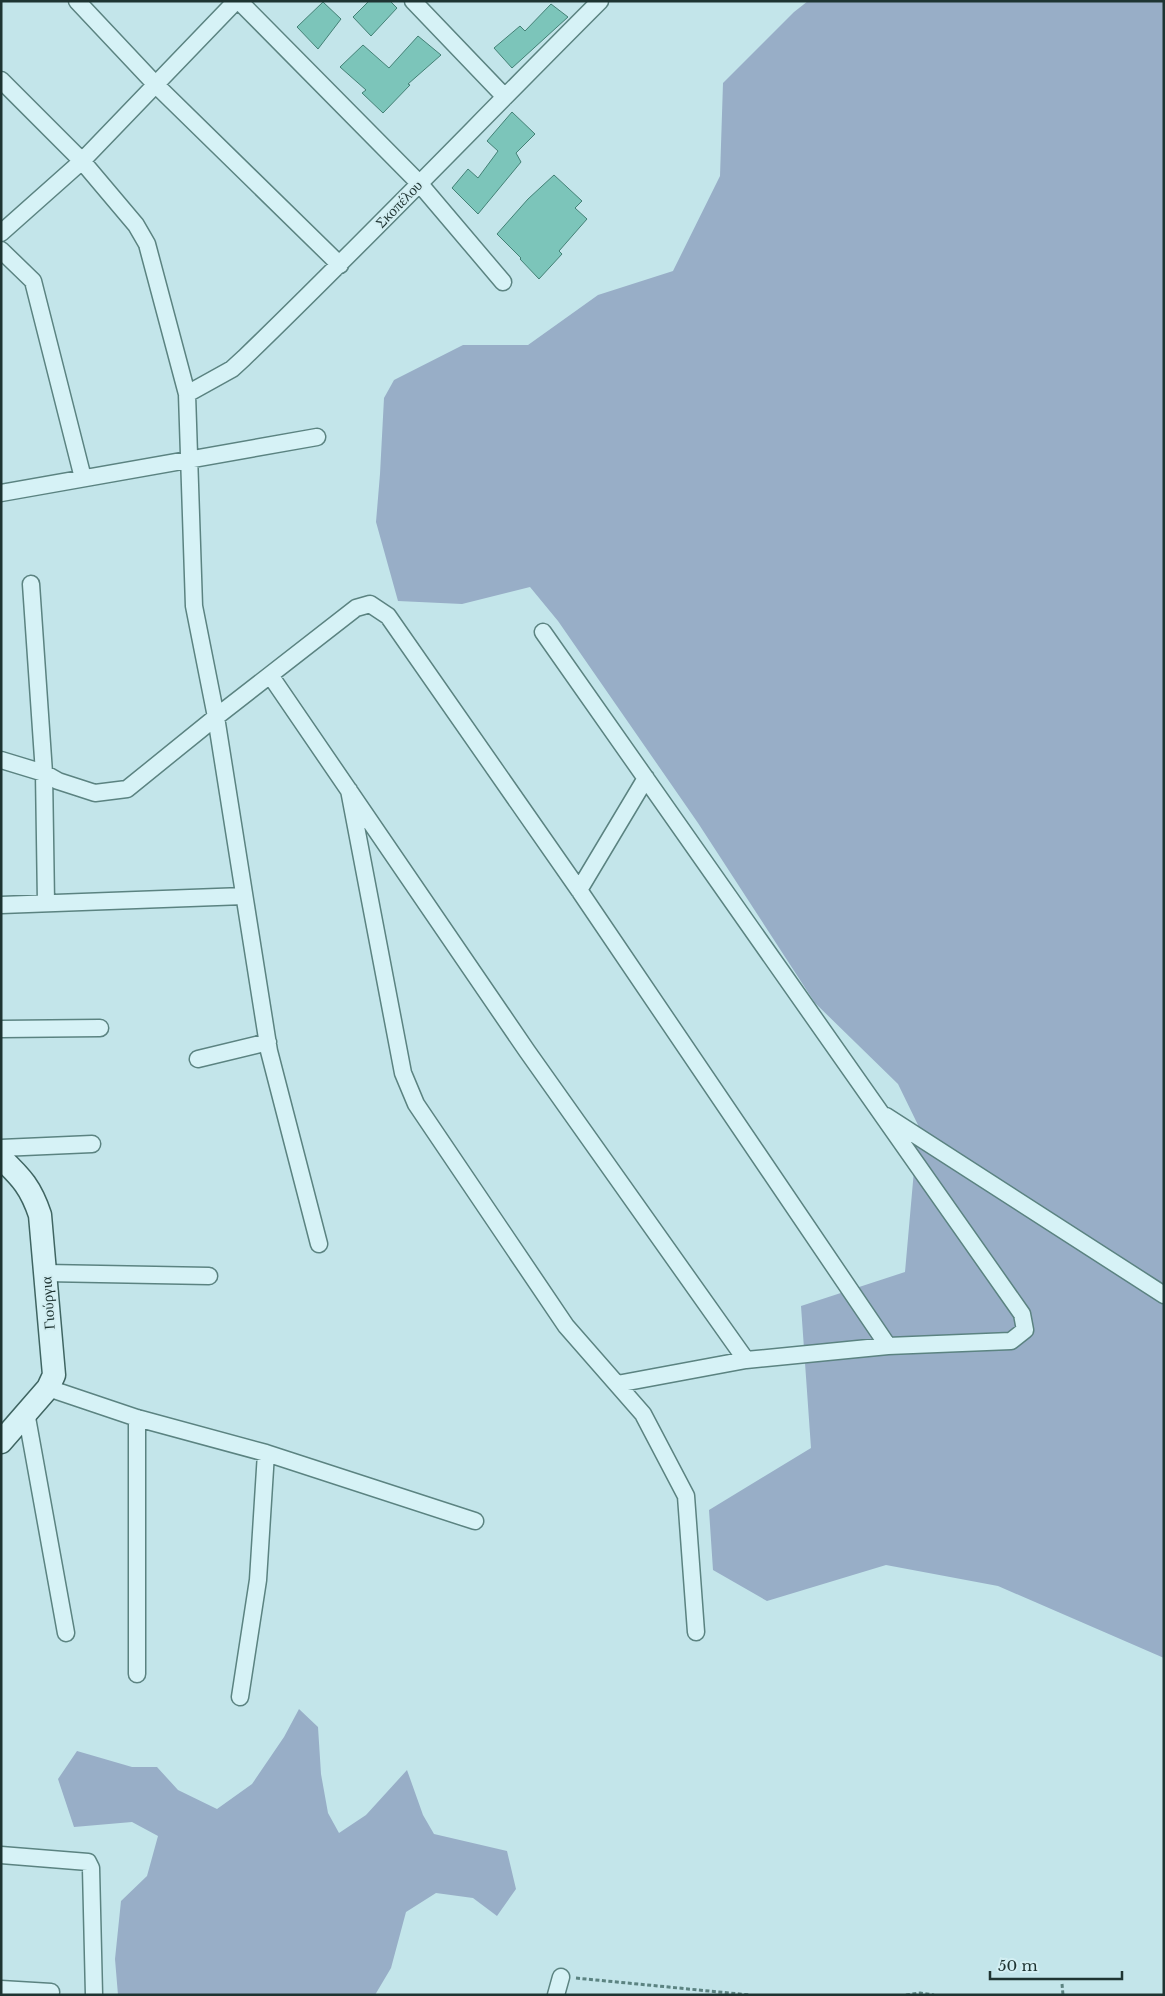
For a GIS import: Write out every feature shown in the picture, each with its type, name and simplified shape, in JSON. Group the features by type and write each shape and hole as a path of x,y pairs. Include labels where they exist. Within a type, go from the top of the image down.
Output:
{"street":[{"path":"77,1 156,85 340,265"},
{"path":"1,233 82,161 238,1 419,183 503,282"},
{"path":"413,1 505,96"},
{"name":"Σκοπέλου","path":"188,394 232,369 340,265 600,1"},
{"path":"1,80 82,161 136,225 147,244 188,394 188,459 194,606 216,717 268,1042 319,1244"},
{"path":"1,250 33,281 83,478"},
{"path":"1,493 317,437"},
{"path":"31,584 44,773 46,903"},
{"path":"1,760 44,773 58,781 95,793 127,789 356,608 370,604 388,616 579,890 888,1346"},
{"path":"543,632 1022,1314 1025,1330 1012,1341 888,1346 746,1360 617,1384"},
{"path":"270,675 527,1052 746,1360"},
{"path":"579,890 646,778"},
{"path":"349,790 403,1073 416,1104 566,1326 643,1414 686,1496 696,1632"},
{"path":"1,905 244,896"},
{"path":"1,1029 100,1028"},
{"path":"198,1059 268,1042"},
{"path":"878,1110 1164,1295"},
{"path":"1,1148 92,1144"},
{"name":"Γιούργια","path":"1,1158 16,1172 33,1194 40,1215 54,1375 48,1388"},
{"path":"46,1273 210,1276"},
{"path":"1,1442 48,1388 137,1418 266,1453 475,1521"},
{"path":"26,1412 66,1633"},
{"path":"137,1418 137,1674"},
{"path":"240,1698 258,1580 266,1453"},
{"path":"1,1855 88,1862 90,1868 94,1995"},
{"path":"556,1995 561,1977"},
{"path":"1,1989 51,1992"}],"path":[{"path":"561,1977 750,1995"},
{"path":"1062,1984 1063,1995"},
{"path":"906,1995 920,1993 934,1995"}],"shaded area":[{"path":"808,1 1164,1 1164,1658 998,1586 886,1565 767,1601 713,1570 709,1510 811,1448 801,1306 905,1272 918,1125 898,1084 815,1003 698,823 558,621 530,587 462,604 398,601 376,522 384,398 394,380 463,345 528,345 598,295 673,271 720,176 723,83 794,12"},
{"path":"299,1709 318,1727 321,1774 328,1813 339,1833 366,1815 407,1770 423,1815 434,1834 507,1851 516,1889 497,1916 473,1898 436,1893 406,1912 391,1968 375,1995 118,1995 115,1959 121,1901 147,1876 158,1836 132,1822 74,1827 58,1779 77,1751 132,1767 157,1767 178,1790 217,1809 252,1784 284,1737"}],"building":[{"path":"369,1 390,1 397,8 371,36 353,17"},
{"path":"323,2 341,19 318,49 297,27"},
{"path":"551,4 568,17 512,68 494,48 520,26 525,31"},
{"path":"418,36 441,55 408,84 410,85 383,113 362,93 366,90 340,67 363,45 389,68"},
{"path":"512,112 535,134 516,153 521,162 478,214 452,188 468,169 478,178 498,151 487,141"},
{"path":"554,175 582,201 575,208 587,219 559,251 562,254 539,279 497,234 528,199"}]}
